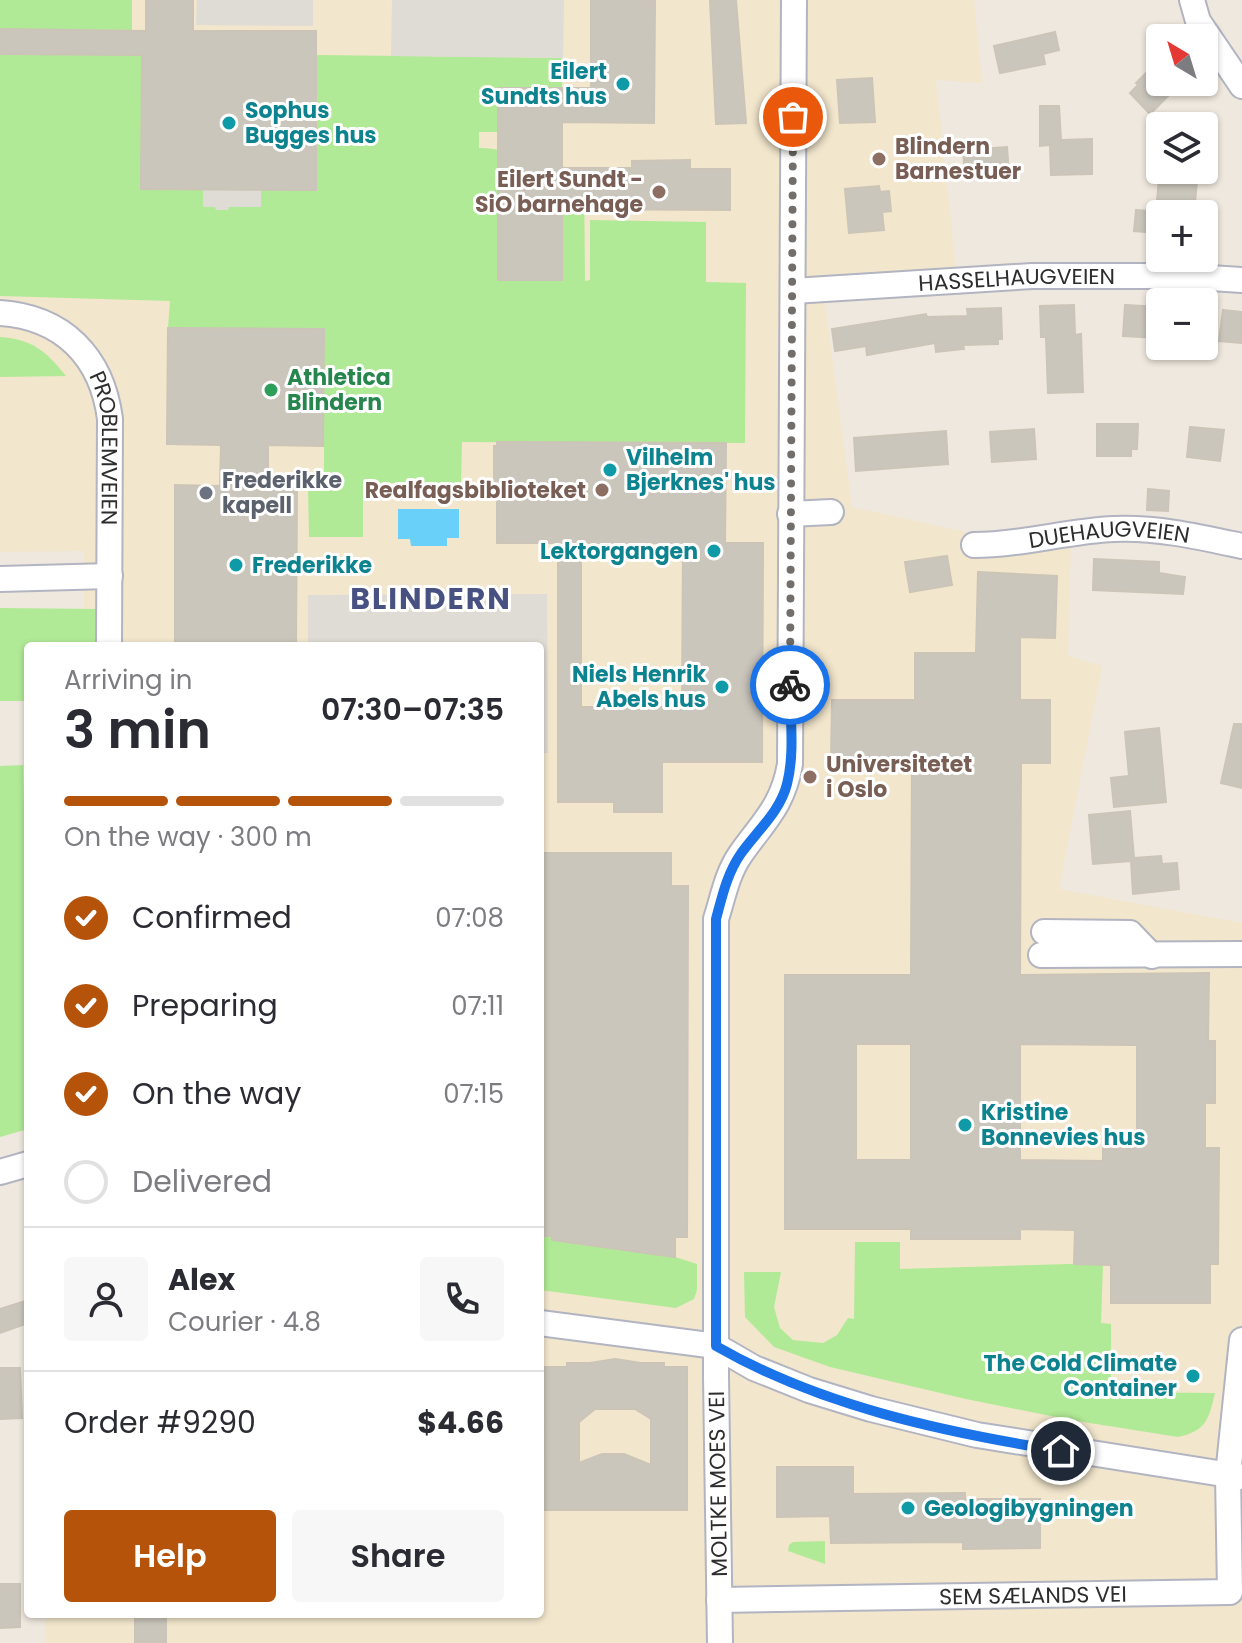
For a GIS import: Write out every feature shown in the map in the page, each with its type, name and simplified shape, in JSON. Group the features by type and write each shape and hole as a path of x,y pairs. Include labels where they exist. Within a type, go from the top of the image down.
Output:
{"street":[{"name":"MOLTKE MOES VEI","path":"720,1643 716,919 734,867 773,813 787,786 790,764 794,0"},
{"path":"1192,0 1198,21 1242,86"},
{"name":"HASSELHAUGVEIEN","path":"793,291 1032,276 1179,276 1242,280"},
{"name":"PROBLEMVEIEN","path":"0,313 46,322 64,333 76,344 101,380 110,419 109,642"},
{"path":"790,514 831,512"},
{"name":"DUEHAUGVEIEN","path":"974,545 1006,545 1086,532 1138,529 1242,546"},
{"path":"0,579 110,576"},
{"path":"1042,944 1152,956 1242,954"},
{"path":"0,1172 24,1165"},
{"path":"544,1324 716,1346 781,1380 838,1400 1023,1445 1235,1476 1242,1340"},
{"name":"SEM SÆLANDS VEI","path":"719,1600 1230,1592 1235,1476"}],"shaded area":[{"name":"Universitetet i Oslo","path":"0,0 974,0 982,83 936,80 957,280 823,290 852,507 974,534 1071,535 1068,656 1102,666 1059,889 1242,923 1242,1344 1230,1441 1242,1477 1242,1643 46,1643 45,1618 544,1618 544,642 98,642 99,610 84,609 84,551 0,552"},
{"path":"197,0 313,0 313,26 196,25"},
{"path":"392,0 564,0 563,58 391,56"},
{"path":"203,189 261,189 261,207 216,210 215,207 203,207"},
{"path":"547,594 548,753 544,753 544,642 308,642 308,595"}],"green space":[{"path":"0,0 132,0 132,30 0,29"},
{"path":"0,54 143,55 316,190 317,55 563,58 562,88 498,88 498,132 479,132 479,148 584,169 585,281 590,280 590,220 706,222 706,282 746,283 745,443 462,442 461,483 363,483 363,537 309,537 308,486 324,485 324,329 168,328 170,301 0,296"},
{"path":"0,337 21,340 38,348 66,376 0,377"},
{"path":"0,608 99,609 98,642 24,642 24,701 0,701"},
{"path":"23,765 24,1130 0,1137 0,766"},
{"path":"544,1236 552,1236 553,1240 675,1257 697,1264 694,1299 676,1308 544,1291"},
{"path":"855,1242 900,1242 900,1269 1103,1263 1101,1323 1111,1324 1111,1392 1215,1393 1205,1422 1195,1431 1178,1437 966,1399 830,1367 774,1347 745,1317 744,1272 781,1272 774,1307 780,1328 793,1340 823,1343 837,1335 848,1318 854,1319"},
{"path":"825,1541 825,1564 788,1551 793,1542"}],"water":[{"path":"398,509 459,509 459,538 447,538 447,546 411,546 410,539 398,539"}],"building":[{"name":"Sophus Bugges hus","path":"146,0 193,0 193,31 316,31 316,190 141,189 142,55 0,54 0,29 146,31"},
{"path":"591,0 655,0 654,123 562,122 562,168 632,168 632,161 690,160 690,169 730,169 730,210 562,209 562,280 498,280 498,88 591,88"},
{"path":"710,0 736,0 746,123 716,124"},
{"path":"1055,32 1059,50 1043,54 1045,64 1000,73 994,46"},
{"path":"1146,73 1146,96 1168,96 1152,112 1148,112 1130,93 1138,85 1136,83"},
{"path":"872,78 875,122 840,123 837,80"},
{"path":"1040,106 1059,106 1061,140 1092,139 1092,174 1051,175 1050,145 1040,146"},
{"path":"1007,147 1009,174 965,177 963,150"},
{"path":"1159,184 1197,184 1195,200 1157,200"},
{"path":"879,186 880,192 889,191 891,211 882,212 884,230 849,233 845,189"},
{"path":"1136,210 1146,211 1146,232 1134,231"},
{"path":"1074,305 1075,335 1081,334 1083,392 1048,393 1046,337 1041,337 1040,306"},
{"path":"1125,305 1146,306 1146,337 1123,336"},
{"path":"1001,308 1002,339 998,339 998,344 963,345 964,349 936,352 935,343 867,355 866,346 835,351 832,329 926,314 927,317 968,316 967,309"},
{"path":"1223,310 1242,312 1242,343 1219,341"},
{"path":"168,328 324,329 323,446 268,445 268,486 297,486 296,642 175,642 175,485 220,486 221,445 167,444"},
{"path":"1097,424 1138,424 1137,449 1131,449 1131,456 1097,456"},
{"path":"1190,427 1224,430 1220,461 1187,457"},
{"path":"1034,429 1036,459 992,462 990,432"},
{"path":"946,431 948,464 856,471 854,438"},
{"path":"497,442 726,443 725,543 763,543 762,762 662,762 662,812 614,812 614,802 558,802 558,543 497,543 494,446","holes":["581,543 683,543 682,707 581,707"]},
{"path":"1148,489 1169,491 1168,511 1147,510"},
{"path":"947,556 952,585 910,592 905,562"},
{"path":"1094,559 1159,562 1159,573 1185,577 1183,594 1093,590"},
{"name":"Kristine Bonnevies hus","path":"978,572 1057,576 1055,638 1020,637 1020,700 1050,700 1050,763 1021,763 1020,975 1209,973 1208,1041 1215,1041 1215,1103 1205,1103 1205,1148 1219,1148 1218,1264 1210,1264 1210,1303 1111,1303 1111,1265 1074,1264 1075,1230 1020,1229 1020,1239 911,1239 911,1229 785,1229 785,975 911,975 912,762 831,762 832,700 915,700 915,653 976,653","holes":["856,1044 911,1044 911,1160 856,1160","1020,1044 1137,1045 1137,1148 1103,1147 1103,1161 1020,1160"]},
{"path":"1234,724 1242,724 1242,788 1221,783"},
{"path":"1159,728 1166,802 1114,807 1111,778 1129,776 1125,732"},
{"path":"1130,811 1134,858 1161,856 1162,864 1177,863 1179,889 1133,894 1131,861 1093,864 1089,815"},
{"path":"544,853 671,853 671,886 688,886 687,1237 675,1237 675,1257 552,1240 552,1236 544,1236"},
{"path":"24,1301 24,1324 0,1333 0,1309"},
{"path":"615,1359 664,1363 664,1367 687,1367 687,1510 544,1510 544,1367 567,1367 567,1363","holes":["595,1409 635,1409 651,1419 651,1465 624,1454 602,1454 579,1463 579,1422"]},
{"path":"0,1368 20,1368 22,1418 0,1419"},
{"name":"Geologibygningen","path":"777,1467 853,1467 853,1494 965,1493 965,1499 1040,1499 1040,1548 963,1549 963,1542 831,1543 830,1516 777,1517"},
{"path":"0,1584 20,1584 20,1627 0,1628"},
{"path":"135,1618 166,1618 166,1643 135,1643"}],"way so far":[{"path":"790,685 793,117"}],"place":[{"name":"Eilert Sundts hus","path":"623,84"},
{"name":"Sophus Bugges hus","path":"229,123"},
{"name":"Blindern Barnestuer","path":"879,159"},
{"name":"Eilert Sundt - SiO barnehage","path":"659,192"},
{"name":"Athletica Blindern","path":"271,390"},
{"name":"Vilhelm Bjerknes' hus","path":"610,470"},
{"name":"Realfagsbiblioteket","path":"602,490"},
{"name":"Frederikke kapell","path":"206,493"},
{"name":"Lektorgangen","path":"714,551"},
{"name":"Frederikke","path":"236,565"},
{"name":"Niels Henrik Abels hus","path":"722,687"},
{"name":"Universitetet i Oslo","path":"810,777"},
{"name":"Kristine Bonnevies hus","path":"965,1125"},
{"name":"The Cold Climate Container","path":"1193,1376"},
{"name":"Geologibygningen","path":"908,1508"}],"district":[{"name":"BLINDERN","path":"431,598"}],"route":[{"path":"790,685 787,786 773,813 740,856 728,878 716,919 716,1346 781,1380 838,1400 977,1435 1061,1451"}]}
